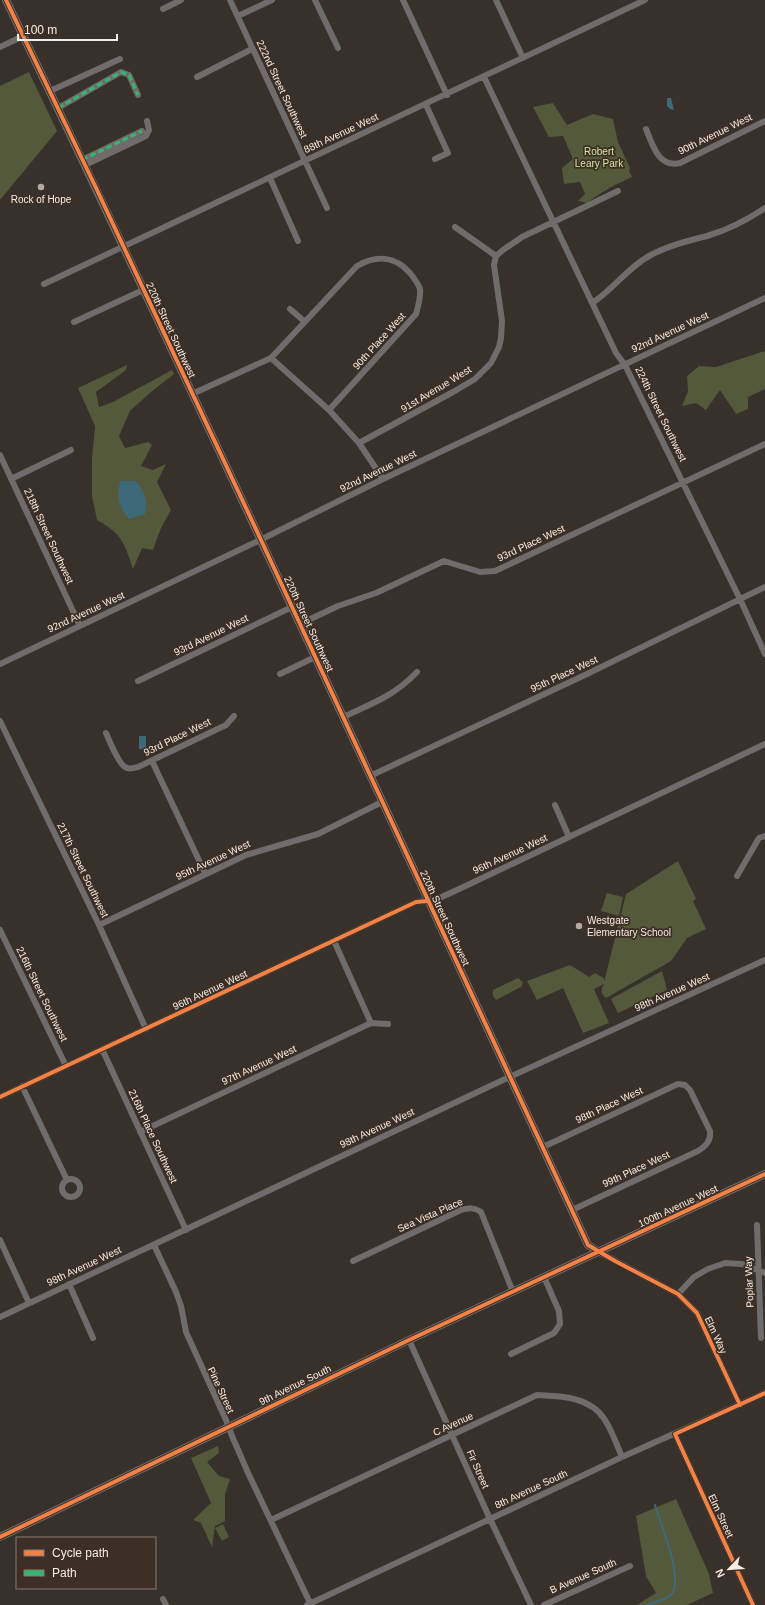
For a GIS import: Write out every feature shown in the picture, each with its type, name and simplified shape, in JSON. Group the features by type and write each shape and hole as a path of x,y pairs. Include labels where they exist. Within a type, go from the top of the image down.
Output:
{"main road":[{"name":"220th Street Southwest","path":"6,0 84,162 261,540 588,1245 598,1252"},
{"name":"100th Avenue West","path":"598,1252 765,1174"},
{"name":"9th Avenue South","path":"0,1537 409,1340 598,1252"}],"street":[{"path":"162,9 180,0"},
{"name":"222nd Street Southwest","path":"230,0 327,208"},
{"path":"238,16 272,0"},
{"path":"315,0 338,48"},
{"path":"402,0 447,95"},
{"path":"496,0 523,58"},
{"name":"88th Avenue West","path":"44,284 646,0"},
{"path":"0,47 23,36"},
{"path":"197,77 252,49"},
{"path":"50,91 120,59"},
{"path":"58,108 121,72 129,75 138,95"},
{"name":"224th Street Southwest","path":"484,77 616,353 625,365 740,599 765,654"},
{"path":"426,105 448,153 435,160"},
{"path":"84,162 146,136 149,130 148,121"},
{"name":"90th Avenue West","path":"646,129 660,159 665,163 674,165 765,121"},
{"path":"84,162 142,131"},
{"path":"270,178 298,241"},
{"path":"454,227 496,256 516,241 618,191"},
{"path":"592,303 603,296 633,267 649,256 668,246 727,229 750,218 765,208"},
{"name":"91st Avenue West","path":"359,443 475,379 490,363 497,351 501,338 502,321 494,265 496,256"},
{"name":"90th Place West","path":"304,321 356,266 373,258 392,259 409,271 419,288 420,297 416,314 329,410"},
{"path":"74,322 143,290"},
{"name":"92nd Avenue West","path":"0,664 261,540 383,479 765,298"},
{"path":"192,394 271,358 304,321 290,309"},
{"path":"271,358 329,410 359,443 383,479"},
{"name":"93rd Place West","path":"300,624 338,606 376,593 444,561 480,572 494,571 765,444"},
{"path":"11,479 71,450"},
{"name":"218th Street Southwest","path":"0,455 80,626"},
{"name":"95th Place West","path":"370,776 587,674 765,587"},
{"name":"93rd Avenue West","path":"138,681 292,607"},
{"path":"280,674 315,657"},
{"path":"343,717 389,696 405,684 417,672"},
{"name":"93rd Place West","path":"106,733 121,763 130,769 152,761 226,725 234,716"},
{"name":"217th Street Southwest","path":"0,721 99,925 146,1029"},
{"name":"96th Avenue West","path":"0,1097 416,902 437,899 457,890 765,744"},
{"path":"152,761 205,873"},
{"name":"95th Avenue West","path":"99,925 205,873 255,851 318,834 382,802"},
{"path":"555,805 569,837"},
{"path":"737,876 760,838 765,836"},
{"name":"216th Street Southwest","path":"0,930 66,1066"},
{"path":"334,941 371,1023"},
{"name":"98th Avenue West","path":"0,1317 29,1302 154,1245 510,1077 765,960"},
{"name":"97th Avenue West","path":"140,1132 371,1023 388,1024"},
{"name":"216th Place Southwest","path":"102,1049 186,1230"},
{"name":"98th Place West","path":"543,1147 678,1084 685,1085 694,1097 710,1131 711,1137 708,1143"},
{"path":"22,1086 67,1180"},
{"name":"99th Place West","path":"572,1210 698,1151 708,1143"},
{"name":"Sea Vista Place","path":"352,1261 461,1210 470,1208 481,1212 513,1292"},
{"name":"Poplar Way","path":"757,1225 761,1338"},
{"path":"0,1240 29,1302"},
{"name":"Pine Street","path":"154,1245 176,1292 186,1332 309,1605"},
{"name":"Elm Way","path":"598,1252 678,1294 697,1313 740,1405"},
{"path":"678,1294 694,1277 708,1269 725,1263 742,1264 765,1273"},
{"path":"511,1354 554,1333 560,1324 559,1311 544,1277"},
{"path":"69,1284 93,1338"},
{"name":"Fir Street","path":"409,1340 490,1519 531,1605"},
{"name":"8th Avenue South","path":"309,1605 622,1457 765,1393"},
{"name":"C Avenue","path":"271,1520 538,1395 562,1396 593,1406 605,1420 622,1457"},
{"name":"Elm Street","path":"675,1434 753,1605"},
{"name":"B Avenue South","path":"544,1605 630,1566"}],"green space":[{"path":"29,72 57,131 0,200 0,86"},
{"name":"Robert Leary Park","path":"553,103 567,125 593,114 613,119 618,142 630,168 629,171 632,177 609,188 587,203 578,201 585,194 580,182 564,184 562,168 573,159 563,136 549,137 533,107"},
{"path":"765,351 765,389 748,397 748,409 736,414 720,390 706,410 696,403 682,406 688,391 687,376 699,366 716,367"},
{"path":"127,365 126,370 96,392 99,407 113,402 172,370 174,374 130,411 119,436 125,448 148,442 152,445 141,466 153,470 166,464 157,482 171,510 161,528 153,550 142,548 133,569 121,540 112,530 97,520 92,496 92,459 95,426 78,388"},
{"path":"678,861 696,899 693,901 706,929 687,938 671,961 606,998 602,991 604,984 594,989 609,1023 583,1033 563,988 537,1000 527,981 570,965 589,977 595,973 604,978 604,982 626,894"},
{"path":"607,893 623,897 619,916 601,911"},
{"path":"662,971 667,990 618,1013 611,999"},
{"path":"518,978 523,982 521,987 496,1000 494,998 493,990"},
{"path":"218,1446 219,1453 207,1462 219,1476 230,1479 225,1494 225,1521 215,1526 212,1547 201,1523 193,1520 211,1503 191,1458"},
{"path":"676,1499 709,1574 713,1593 687,1605 637,1605 656,1593 646,1576 636,1516"},
{"path":"223,1524 229,1537 222,1541 215,1528"}],"water":[{"path":"667,98 671,98 674,110 667,106"},
{"path":"120,481 136,481 144,493 146,501 145,514 129,519 125,514 118,497"},
{"path":"139,736 146,736 146,749 139,749"}],"waterway":[{"path":"648,1605 669,1597 675,1588 675,1577 670,1551 655,1505"}],"marked path":[{"path":"58,108 121,72 129,75 138,95"},
{"path":"82,160 142,131"}],"cycle path":[{"path":"6,0 261,540 588,1245 678,1294 697,1313 740,1405"},
{"path":"0,1097 416,902 428,901"},
{"path":"0,1537 409,1340 765,1174"},
{"path":"753,1605 675,1434 765,1393"}],"place":[{"name":"Rock of Hope","path":"41,187"},
{"name":"Westgate Elementary School","path":"579,926"}]}
